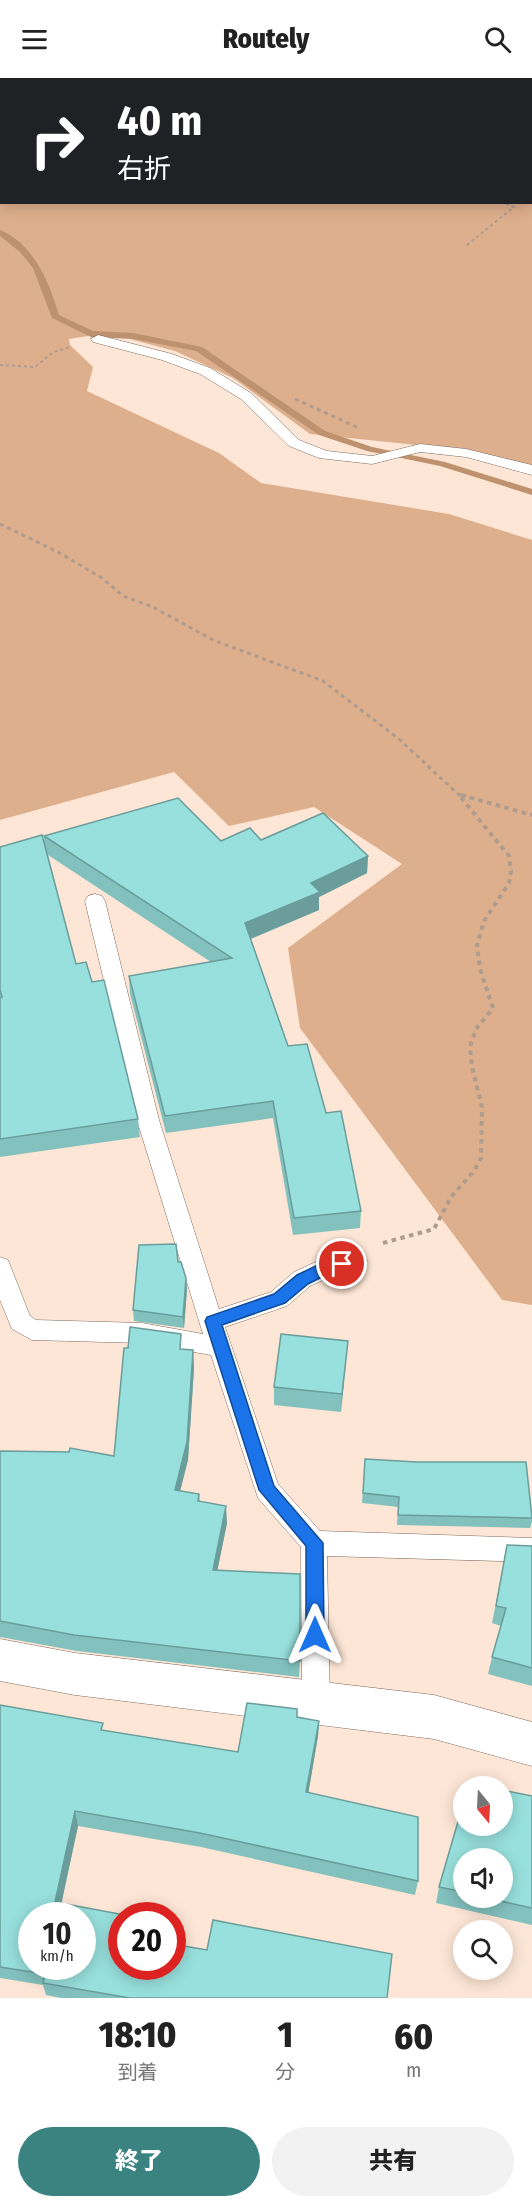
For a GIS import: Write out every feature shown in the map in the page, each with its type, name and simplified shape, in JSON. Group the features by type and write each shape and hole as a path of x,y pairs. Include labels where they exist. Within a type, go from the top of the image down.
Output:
{"street":[{"path":"0,1660 75,1674 434,1717 532,1744"}],"lane":[{"path":"98,339 167,357 206,371 246,396 294,444 324,455 372,460 420,447 466,453 532,470"},
{"path":"95,901 148,1120 180,1226 267,1490 314,1543 316,1704"},
{"path":"213,1321 279,1299 302,1279 330,1266 355,1261"},
{"path":"0,1267 20,1322 32,1330 142,1333 221,1347"},
{"path":"314,1543 532,1550"}],"path":[{"path":"467,245 514,207 506,204"},
{"path":"0,365 35,367 53,352 98,339"},
{"path":"287,395 367,431"},
{"path":"0,524 58,552 102,578 123,597 153,607 213,640 323,681 399,739 458,794 474,817 509,856 512,868 508,890 490,910 476,943 478,958 493,1008 475,1027 470,1040 472,1074 480,1094 482,1115 481,1160 470,1178 458,1187 449,1199 434,1229 391,1239 355,1261"},
{"path":"458,794 532,815"}],"shaded area":[{"path":"0,204 532,204 532,465 475,451 310,434 233,378 175,351 107,333 69,339 70,345 93,367 87,391 219,453 261,483 449,514 532,540 532,1305 502,1300 300,1028 288,948 402,864 314,807 229,826 174,772 0,820"}],"building":[{"path":"178,798 221,841 250,828 261,840 323,813 368,856 311,883 320,892 245,923 288,1046 307,1044 326,1113 341,1111 361,1211 294,1218 273,1101 165,1116 129,976 232,958 44,836"},
{"path":"42,835 76,964 86,962 92,982 104,980 138,1119 0,1139 0,998 2,997 0,990 0,847"},
{"path":"176,1244 178,1262 181,1262 186,1278 183,1317 133,1310 139,1245"},
{"path":"130,1327 181,1334 180,1349 193,1350 187,1442 175,1490 199,1494 198,1501 226,1506 213,1570 300,1574 300,1661 74,1635 0,1621 0,1451 69,1452 70,1448 114,1456 124,1348 128,1348"},
{"path":"281,1334 348,1341 342,1394 274,1387"},
{"path":"365,1459 417,1462 526,1462 532,1518 398,1515 399,1497 363,1493"},
{"path":"507,1545 532,1546 532,1668 492,1657 506,1608 496,1606"},
{"path":"247,1703 297,1709 297,1717 319,1721 306,1792 418,1817 418,1881 200,1833 75,1811 55,1902 18,1902 18,1970 0,1967 0,1705 103,1723 101,1730 238,1752"},
{"path":"513,1792 532,1796 532,1908 513,1904 513,1848 453,1848 453,1890 439,1887 454,1836 513,1836"},
{"path":"96,1910 108,1912 108,1980 186,1980 186,1946 207,1950 213,1920 392,1954 387,1998 130,1998 43,1983 44,1980 96,1980"}],"waterway":[{"path":"0,232 23,250 37,268 47,289 55,316 91,334 133,336 199,349 322,433 370,449 442,464 532,492"}],"route":[{"path":"315,1635 314,1543 267,1490 213,1321 279,1299 302,1279 330,1266 342,1264"}]}
